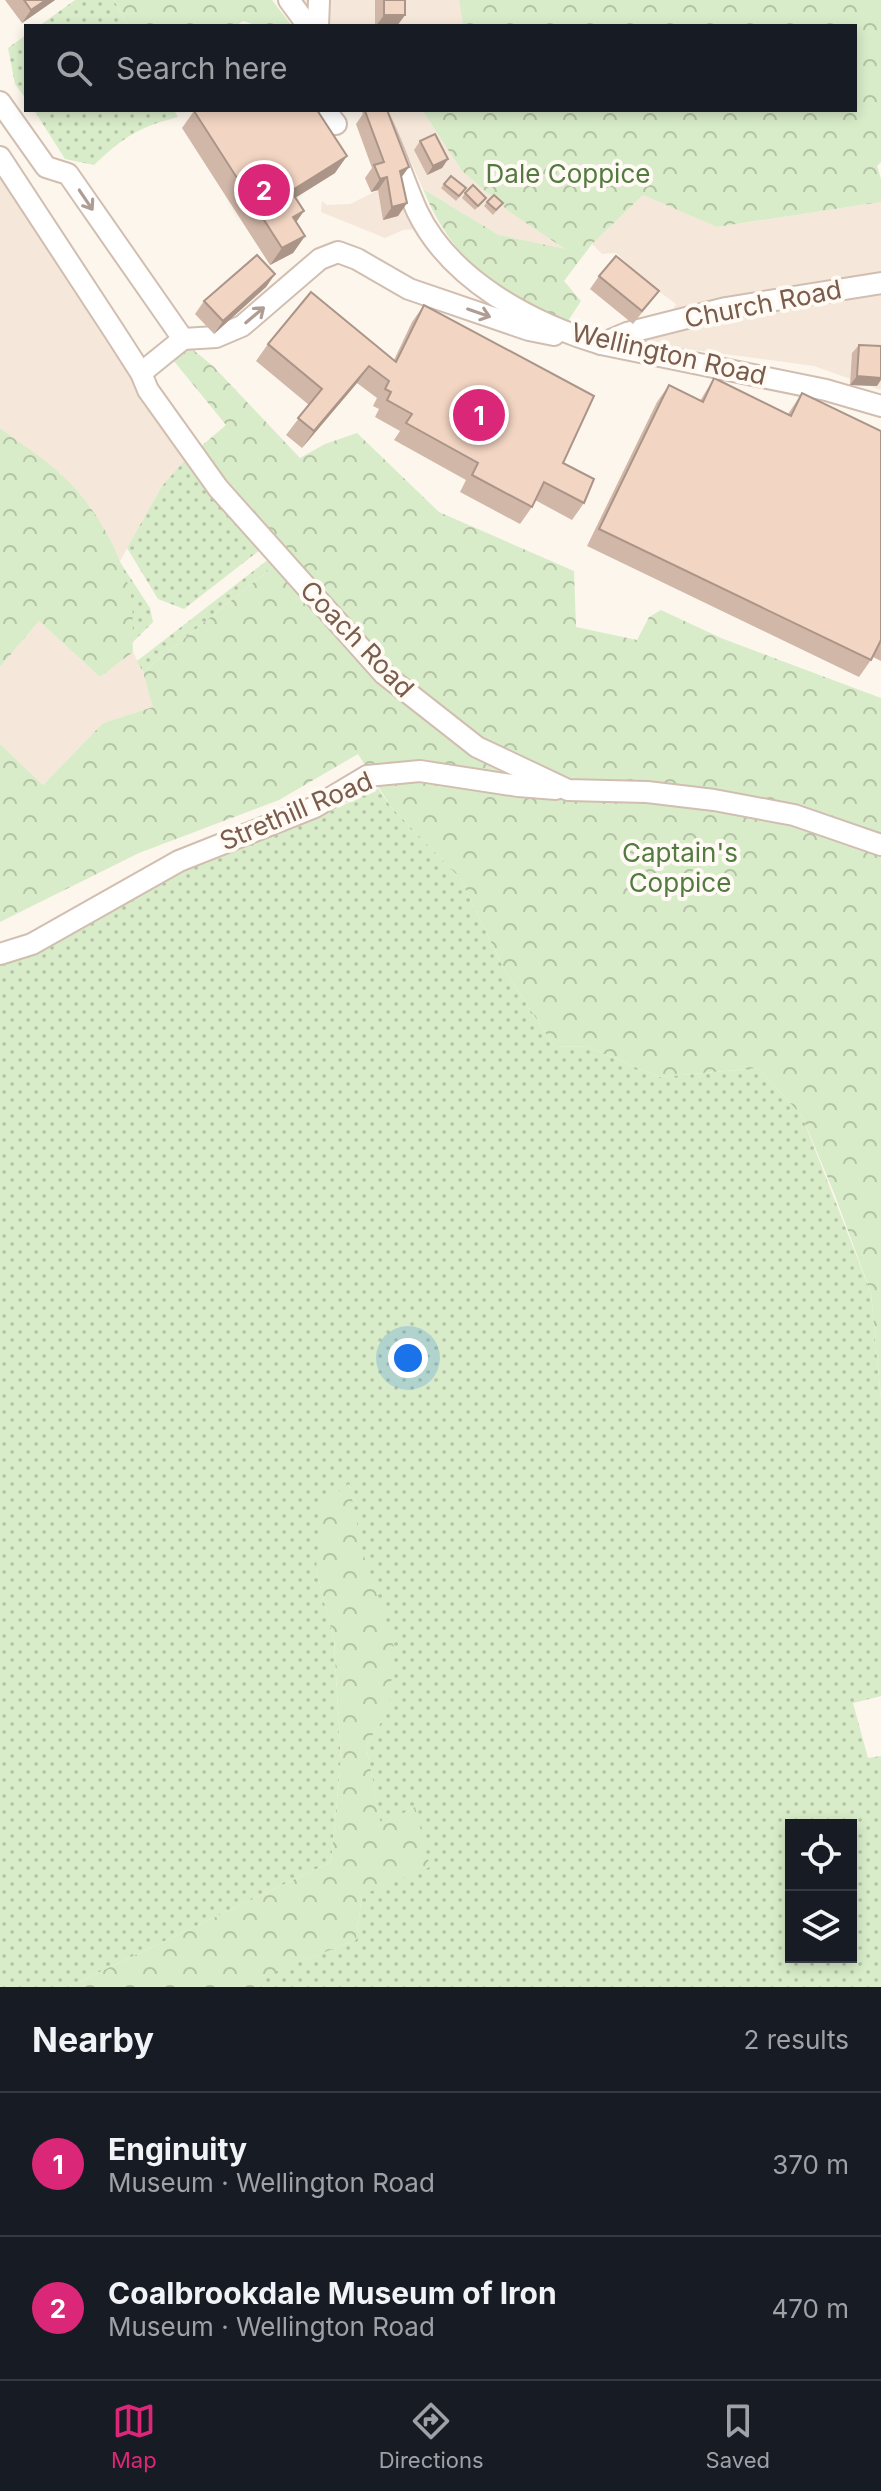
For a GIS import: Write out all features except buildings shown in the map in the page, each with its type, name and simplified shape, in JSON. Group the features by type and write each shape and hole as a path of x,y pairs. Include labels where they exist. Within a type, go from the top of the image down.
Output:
{"street":[{"path":"289,0 307,24"},
{"path":"318,24 319,0"},
{"path":"0,102 46,167 68,174 183,339"},
{"name":"Wellington Road","path":"375,112 417,210 439,246 495,295 522,311 578,337 601,344 826,390 881,406"},
{"name":"Coach Road","path":"0,157 141,373 148,390 218,488 384,674 477,747 568,790 647,792 714,800 794,815 881,845"},
{"path":"141,373 183,339 216,337 242,326 320,259 338,252 357,259 409,289 529,330 578,337"},
{"name":"Church Road","path":"601,344 627,333 726,308 881,283"},
{"name":"Strethill Road","path":"0,954 32,944 179,861 315,807 367,776 420,771 568,790"}],"shaded area":[{"path":"298,0 459,0 463,24 316,24"},
{"path":"384,112 423,112 462,171 511,213 568,251 499,235 423,189 403,144"},
{"path":"0,172 71,279 134,384 188,457 162,486 120,561 103,527 61,474 0,428"},
{"path":"399,180 417,229 403,230 385,238 321,212 322,201 327,205 350,204"},
{"path":"643,195 718,227 881,202 881,390 814,366 634,342 670,316 676,304 646,282 616,253 602,254 592,244"},
{"path":"39,621 100,677 133,652 154,707 103,723 43,785 0,744 0,667"}],"green space":[{"path":"75,0 114,0 127,24 42,24"},
{"path":"114,0 272,0 290,24 252,24 243,21 239,24 127,24"},
{"name":"Dale Coppice","path":"459,0 881,0 881,162 877,166 881,179 881,202 717,227 643,195 592,244 564,281 581,301 568,321 543,311 499,286 463,255 434,214 423,189 499,235 565,249 511,213 462,171 423,112 857,112 857,24 463,24"},
{"path":"24,36 24,96 15,84 8,48"},
{"path":"35,112 175,112 178,117 132,134 94,165 65,159"},
{"name":"Captain's Coppice","path":"191,348 214,367 300,458 325,444 357,433 439,512 574,571 576,627 637,640 649,617 661,610 721,638 881,698 881,1399 871,1293 802,1116 758,1068 659,1077 588,1047 554,1046 504,969 460,878 391,807 358,754 279,800 139,853 0,922 0,744 43,785 103,723 153,707 143,672 274,566 185,460 226,425 173,360"},
{"path":"0,428 49,464 76,489 97,517 121,563 132,603 133,652 100,677 39,621 0,667"},
{"path":"185,460 260,550 184,609 158,599 127,548 162,486"},
{"path":"269,559 274,566 143,672 137,661"},
{"path":"120,562 150,608 153,622 132,643 131,598"},
{"path":"378,788 391,807 460,878 504,969 554,1046 588,1047 659,1077 758,1068 802,1116 871,1293 881,1399 881,1696 853,1703 868,1758 881,1756 881,1987 260,1987 257,1978 356,1940 362,1895 415,1807 381,1826 366,1745 389,1710 349,1484 316,1570 334,1640 341,1760 331,1862 68,1987 0,1987 0,964 56,943 198,861 319,817"},
{"path":"349,1484 363,1553 394,1647 389,1710 366,1745 381,1825 415,1807 430,1867 362,1895 356,1940 258,1978 260,1987 68,1987 331,1862 341,1760 334,1640 316,1570 322,1503"}],"place":[{"name":"Coalbrookdale Museum of Iron","path":"264,190"},
{"name":"Enginuity","path":"479,415"}]}
